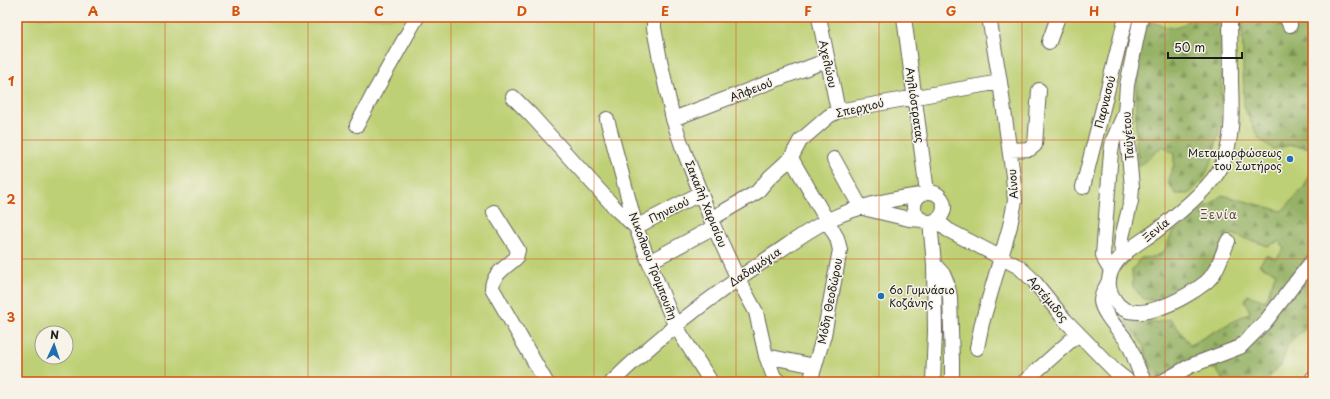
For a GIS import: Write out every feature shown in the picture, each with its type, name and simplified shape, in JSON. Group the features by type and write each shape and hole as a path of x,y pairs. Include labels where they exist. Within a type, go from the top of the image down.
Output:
{"street":[{"path":"357,125 417,17"},
{"name":"Σακαλή Χαρισίου","path":"654,17 654,28 673,119 713,223 738,279 756,312 773,380"},
{"name":"Αχελώου","path":"819,17 838,111"},
{"name":"Αηλιόστρατας","path":"904,17 924,193 915,203 914,208 919,217 930,220 943,212 943,202 937,194 924,193"},
{"name":"Αίνου","path":"977,348 982,323 1002,257 1015,201 1010,150 989,17"},
{"path":"1049,42 1058,17"},
{"name":"Παρνασού","path":"1083,188 1126,17"},
{"name":"Ξενία","path":"1145,382 1139,373 1127,340 1101,303 1102,295 1116,263 1125,254 1157,230 1212,181 1220,168 1228,150 1232,123 1230,17"},
{"name":"Ταϋγέτου","path":"1125,254 1121,246 1131,200 1132,187 1125,113 1137,19"},
{"name":"Αλφειού","path":"673,119 828,60"},
{"path":"1111,79 1128,85"},
{"name":"Σπερχιού","path":"649,262 713,223 757,192 790,158 800,141 829,116 838,111 1000,82"},
{"path":"1010,150 1030,149 1035,145 1039,90"},
{"path":"513,97 617,210 636,227"},
{"path":"1125,113 1113,140 1111,152 1103,255 1110,276 1110,293 1118,305 1128,311 1144,312 1152,311 1183,297 1206,282 1213,274 1228,241"},
{"name":"Νικολαου Τρομπουλη","path":"607,119 636,227 649,262 675,325 711,382"},
{"name":"Μόδη Θεοδώρου","path":"790,158 837,238 840,250 824,335 810,382"},
{"path":"834,159 861,208"},
{"name":"Πηνειού","path":"636,227 701,193"},
{"name":"Δαδαμόγια","path":"612,382 675,325 803,234 827,221 861,208 924,193"},
{"name":"Αρτέμιδος","path":"861,208 909,219 930,220 1019,267 1033,280 1078,334 1114,370 1129,382"},
{"path":"494,212 518,250 518,253 516,258 495,278 492,288 546,382"},
{"name":"Αηλιόστρατας","path":"930,220 934,264 935,331 932,382"},
{"path":"1162,382 1190,366 1240,347 1265,322 1313,260"},
{"path":"934,264 947,283 950,297 952,382"},
{"path":"1024,382 1078,334"},
{"path":"766,356 815,366"},
{"path":"1310,382 1313,378"}],"green space":[{"path":"17,17 1313,17 1313,382 17,382"},
{"path":"1189,17 1223,17 1220,127 1213,158 1204,178 1189,194 1176,194 1168,183 1174,164 1174,154 1163,146 1138,167 1136,130 1137,76 1142,22 1148,20 1171,28 1181,26 1186,23"},
{"path":"1242,17 1307,17 1313,49 1313,322 1288,343 1282,363 1270,377 1262,382 1224,382 1216,369 1182,366 1153,381 1144,347 1136,334 1124,324 1129,318 1154,323 1171,319 1190,345 1250,312 1245,301 1248,295 1265,301 1276,273 1259,265 1266,255 1276,259 1284,249 1280,241 1268,246 1228,233 1203,281 1168,300 1158,301 1144,299 1133,287 1132,270 1141,258 1154,257 1164,251 1172,233 1222,195 1282,211 1304,187 1312,171 1312,148 1291,145 1273,149 1259,139 1244,107"}],"place":[{"name":"Μεταμορφώσεως του Σωτήρος","path":"1290,159"},
{"name":"6ο Γυμνάσιο Κοζάνης","path":"881,296"}],"district":[{"name":"Ξενία","path":"1219,215"}]}
